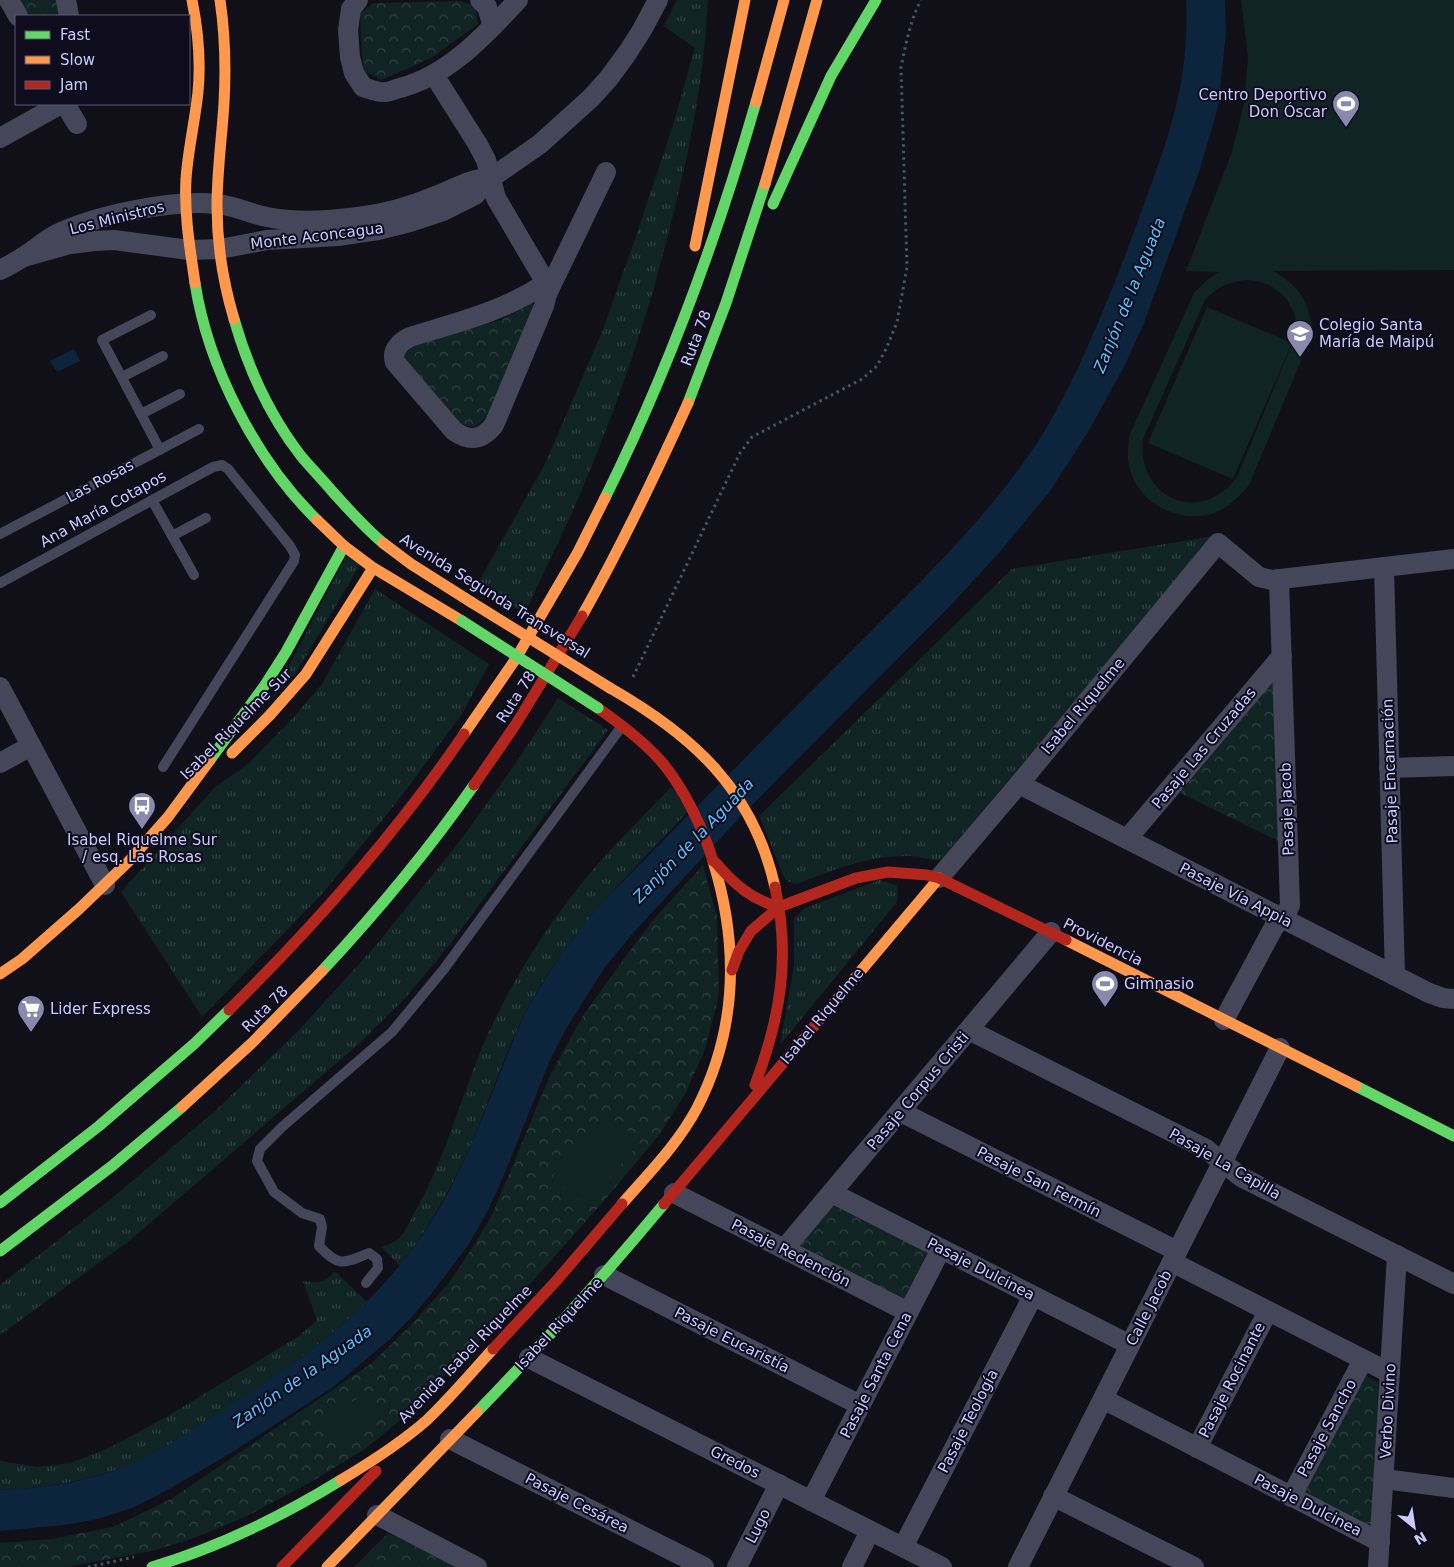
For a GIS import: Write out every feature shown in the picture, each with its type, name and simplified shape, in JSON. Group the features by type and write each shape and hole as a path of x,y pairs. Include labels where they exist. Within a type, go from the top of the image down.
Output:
{"main road":[{"path":"192,0 199,59 198,90 186,188 189,250 203,323 219,369 256,443 281,480 309,512 344,546 373,568 462,621 598,708 642,742 660,760 682,792 706,839 714,860 721,882 728,918 731,974"},
{"name":"Avenida Segunda Transversal","path":"220,0 225,34 226,82 217,204 220,250 232,313 254,377 297,451 363,525 377,538 471,602 676,730 714,766 736,797 755,829 767,858 779,907 782,969 778,1009 768,1051 754,1087 734,1120"},
{"path":"681,324 707,182 745,0"},
{"name":"Ruta 78","path":"0,1203 70,1150 124,1105 221,1018 311,927 348,886 418,799 458,746 491,697 550,604 581,547 634,440 681,324 725,201 769,58 784,0"},
{"name":"Ruta 78","path":"0,1251 78,1193 134,1148 241,1054 288,1008 333,960 417,861 452,817 520,718 556,661 612,563 651,484 688,400 730,290 774,150 817,0"},
{"path":"730,290 765,222 832,76 876,0"},
{"path":"363,525 373,568"},
{"name":"Isabel Riquelme Sur","path":"0,974 54,932 105,885 153,835 183,798 265,685 286,652 344,546"},
{"name":"Isabel Riquelme Sur","path":"183,798 212,773 291,692 318,655 373,568"},
{"path":"714,860 731,880 750,897 779,907"},
{"name":"Providencia","path":"731,974 739,951 751,932 779,907 822,890 872,875 902,872 927,874 940,878 1051,932 1454,1136"},
{"name":"Isabel Riquelme","path":"362,1530 529,1358 604,1275 940,878"},
{"name":"Avenida Isabel Riquelme","path":"152,1567 200,1552 238,1536 268,1522 339,1482 419,1426 467,1378 539,1300 670,1147 693,1115 716,1065 728,1018 731,974"},
{"path":"282,1567 419,1426"},
{"path":"321,1556 362,1530"},
{"path":"327,1567 362,1530"}],"street":[{"path":"9,0 17,15"},
{"path":"66,0 69,15"},
{"path":"358,0 351,8 348,30 350,57 354,73 363,87 384,92 434,75 469,49 518,0"},
{"path":"480,0 487,7 494,26"},
{"name":"Monte Aconcagua","path":"220,250 268,240 356,234 410,222 443,211 469,199 491,178 540,144 591,98 628,52 658,0"},
{"path":"434,75 486,160 496,198 546,289"},
{"path":"0,138 59,105"},
{"path":"66,105 77,124"},
{"path":"546,289 494,311 410,336 397,347 393,356 395,362 454,431 464,438 478,438 487,433 494,425 544,306 546,289 606,172"},
{"name":"Monte Aconcagua","path":"217,204 232,206 267,217 285,219 308,220 358,217 410,206 468,182 491,178"},
{"name":"Los Ministros","path":"0,270 24,257 38,245 71,228 124,213 186,202 217,204"},
{"name":"Los Ministros","path":"24,257 70,244 114,240 189,250 220,250"},
{"name":"Isabel Riquelme","path":"940,878 1218,543 1259,577 1272,580 1279,579"},
{"path":"1279,579 1454,559"},
{"name":"Pasaje Encarnación","path":"1384,567 1395,976"},
{"name":"Pasaje Jacob","path":"1224,1020 1274,927 1287,912 1290,897 1279,579"},
{"name":"Pasaje Las Cruzadas","path":"1126,839 1282,656"},
{"path":"0,688 105,885"},
{"path":"0,763 31,746"},
{"path":"1390,768 1454,766"},
{"name":"Pasaje Vía Appia","path":"1019,784 1428,994 1443,998 1454,998"},
{"name":"Pasaje Corpus Cristi","path":"784,1249 1051,932"},
{"name":"Pasaje La Capilla","path":"969,1030 1206,1149 1241,1177 1454,1284"},
{"name":"Calle Jacob","path":"1018,1567 1280,1048"},
{"name":"Pasaje San Fermín","path":"901,1112 1174,1257 1268,1311 1390,1373"},
{"name":"Pasaje Redención","path":"674,1193 908,1312"},
{"name":"Pasaje Dulcinea","path":"832,1193 1130,1345"},
{"name":"Pasaje Santa Cena","path":"811,1501 941,1248"},
{"name":"Verbo Divino","path":"1378,1567 1397,1255"},
{"name":"Pasaje Eucaristía","path":"604,1275 860,1405"},
{"name":"Pasaje Teología","path":"902,1547 1033,1296"},
{"name":"Pasaje Rocinante","path":"1197,1448 1268,1311"},
{"name":"Gredos","path":"529,1358 942,1567"},
{"name":"Pasaje Sancho","path":"1292,1496 1363,1360"},
{"name":"Pasaje Dulcinea","path":"1103,1399 1380,1542"},
{"name":"Pasaje Cesárea","path":"450,1439 704,1567"},
{"path":"1384,1479 1454,1488"},
{"name":"Lugo","path":"736,1567 779,1484"},
{"path":"1053,1496 1194,1567"},
{"path":"377,1515 477,1567"},
{"path":"852,1567 870,1531"}],"lane":[{"path":"151,315 102,340 160,450"},
{"path":"122,377 163,356"},
{"path":"141,414 180,394"},
{"name":"Las Rosas","path":"0,534 199,429"},
{"name":"Ana María Cotapos","path":"0,583 213,467 222,465 228,469 290,546 295,555 294,562 163,767"},
{"path":"152,500 194,575"},
{"path":"172,536 206,518"},
{"path":"366,1283 378,1268 377,1259 369,1254 345,1263 332,1259 319,1246 322,1228 320,1219 302,1213 274,1192 257,1160 260,1149 282,1127 392,1032 444,969 622,726"}],"path":[{"path":"630,683 740,453 752,437 862,379 877,366 887,346 897,322 907,267 901,67 907,40 921,0"},
{"path":"88,1567 136,1557"}],"green space":[{"path":"15,0 61,0 65,15 23,15"},
{"path":"677,0 708,0 699,88 676,202 643,324 612,415 581,493 525,613 478,583 545,464 602,332 634,242 672,128 695,48 664,26"},
{"name":"Centro Deportivo Don Óscar","path":"1241,0 1454,0 1454,270 1273,271 1290,283 1301,296 1309,312 1313,332 1249,485 1233,501 1219,511 1201,516 1187,516 1161,508 1141,491 1129,466 1129,436 1194,293 1208,279 1220,272 1186,271 1232,152 1244,104 1248,58","holes":["1245,280 1266,284 1282,294 1293,310 1298,330 1237,477 1222,492 1206,500 1190,502 1174,499 1160,490 1150,477 1144,460 1143,439 1205,300 1218,288 1228,284"]},
{"path":"460,1 475,6 478,24 431,58 381,80 363,70 360,14 373,3"},
{"path":"532,303 535,312 488,417 474,427 462,425 403,356 411,345 501,320"},
{"path":"1207,307 1292,343 1233,479 1148,443"},
{"path":"1214,536 940,861 909,856 894,856 852,864 797,884 789,882 784,877 759,816 1012,569"},
{"path":"346,556 360,565 296,673 271,700"},
{"path":"375,589 489,664 462,714 397,802 322,894 202,1017 121,892 215,787 248,764 290,721 322,684"},
{"path":"1277,676 1282,843 1180,793"},
{"path":"558,698 608,730 451,943 407,996 360,1043 129,1241 0,1335 0,1285 111,1199 215,1111 299,1030 378,943 463,837 520,757"},
{"path":"671,787 691,808 601,905 541,984 517,1030 469,1149 454,1180 438,1210 400,1266 381,1247 394,1242 401,1236 425,1194 447,1143 483,1045 510,990 542,937 579,887 616,844"},
{"path":"703,865 717,917 719,996 704,1052 685,1094 660,1134 603,1202 479,1341 399,1421 365,1449 311,1482 245,1517 186,1541 151,1551 68,1567 0,1567 0,1543 52,1539 113,1527 171,1499 372,1363 411,1325 449,1283 492,1215 551,1073 584,1014 654,919"},
{"path":"880,880 898,886 897,902 780,1045 794,965 794,918 805,908"},
{"path":"607,1113 640,1142 585,1206 552,1177"},
{"path":"837,1200 930,1247 903,1301 797,1247"},
{"path":"335,1271 367,1302 311,1350 251,1392 160,1450 130,1465 66,1483 0,1490 0,1460 37,1467 70,1463 109,1448 168,1416 299,1336 317,1320 303,1281 321,1282"},
{"path":"1366,1376 1378,1382 1373,1531 1302,1493"},
{"path":"364,1393 379,1413 341,1443 325,1422"},
{"path":"388,1533 459,1567 354,1567"}],"water":[{"name":"Zanjón de la Aguada","path":"1186,0 1225,0 1226,33 1218,107 1199,172 1144,323 1125,365 1088,432 1050,491 998,554 950,606 741,816 634,932 605,967 566,1029 550,1060 488,1210 469,1244 432,1293 389,1340 332,1388 226,1456 162,1493 132,1508 98,1519 64,1525 0,1531 0,1490 34,1488 83,1480 131,1464 154,1453 288,1367 320,1343 377,1291 402,1262 426,1229 448,1193 473,1141 523,1017 561,955 581,929 602,903 969,531 1011,479 1044,432 1077,370 1126,255 1160,161 1175,110 1184,58"},
{"path":"74,349 80,361 57,372 50,361"}],"traffic: fast":[{"path":"773,204 831,76 876,0"},
{"path":"605,498 650,402 690,303 725,203 756,102"},
{"path":"688,403 726,303 765,184"},
{"path":"195,283 201,315 211,347 223,379 238,410 255,441 274,469 317,520"},
{"path":"234,319 253,373 279,425 301,456 344,504 383,543"},
{"path":"210,760 265,685 286,652 344,546"},
{"path":"462,621 598,708"},
{"path":"322,971 401,881 474,785"},
{"path":"0,1203 99,1126 194,1044 229,1010"},
{"path":"1356,1086 1454,1136"},
{"path":"0,1251 112,1166 182,1107"},
{"path":"477,1412 572,1310 664,1204"},
{"path":"152,1567 201,1550 249,1530 341,1480"}],"traffic: slow":[{"path":"192,0 196,23 199,80 187,168 186,205 195,283"},
{"path":"220,0 224,38 225,77 217,220 221,263 234,319"},
{"path":"695,246 745,0"},
{"path":"756,102 784,0"},
{"path":"765,184 817,0"},
{"path":"582,616 637,511 688,403"},
{"path":"464,734 515,660 578,552 605,498"},
{"path":"317,520 344,546 372,567 462,621"},
{"path":"383,543 411,564 471,602"},
{"path":"232,753 270,715 306,674 373,568"},
{"path":"471,602 610,688"},
{"path":"610,688 668,726 693,746 716,769 735,794 752,822 765,853 775,887"},
{"path":"0,974 22,959 79,909 129,861 168,817 210,760"},
{"path":"622,1204 681,1134 697,1108 711,1078 720,1047 727,1017 730,955 727,924 713,861"},
{"path":"833,1004 939,878"},
{"path":"1066,940 1356,1086"},
{"path":"182,1107 254,1041 322,971"},
{"path":"341,1480 386,1452 427,1420 493,1349"},
{"path":"327,1567 477,1412"}],"traffic: jam":[{"path":"474,785 516,724 582,616"},
{"path":"598,708 638,739 668,770 691,808 704,835 713,861"},
{"path":"229,1010 353,878 411,807 464,734"},
{"path":"716,863 730,878 752,896 779,907"},
{"path":"732,970 739,951 751,931 779,907 856,878 888,872 927,875 939,878 1066,940"},
{"path":"755,1085 771,1036 780,988 782,938 775,887"},
{"path":"664,1204 833,1004"},
{"path":"493,1349 557,1280 622,1204"},
{"path":"282,1567 376,1471"}],"place":[{"name":"Centro Deportivo Don Óscar","path":"1346,128"},
{"name":"Colegio Santa María de Maipú","path":"1300,358"},
{"name":"Isabel Riquelme Sur / esq. Las Rosas","path":"142,830"},
{"name":"Gimnasio","path":"1105,1008"},
{"name":"Lider Express","path":"31,1033"}]}
